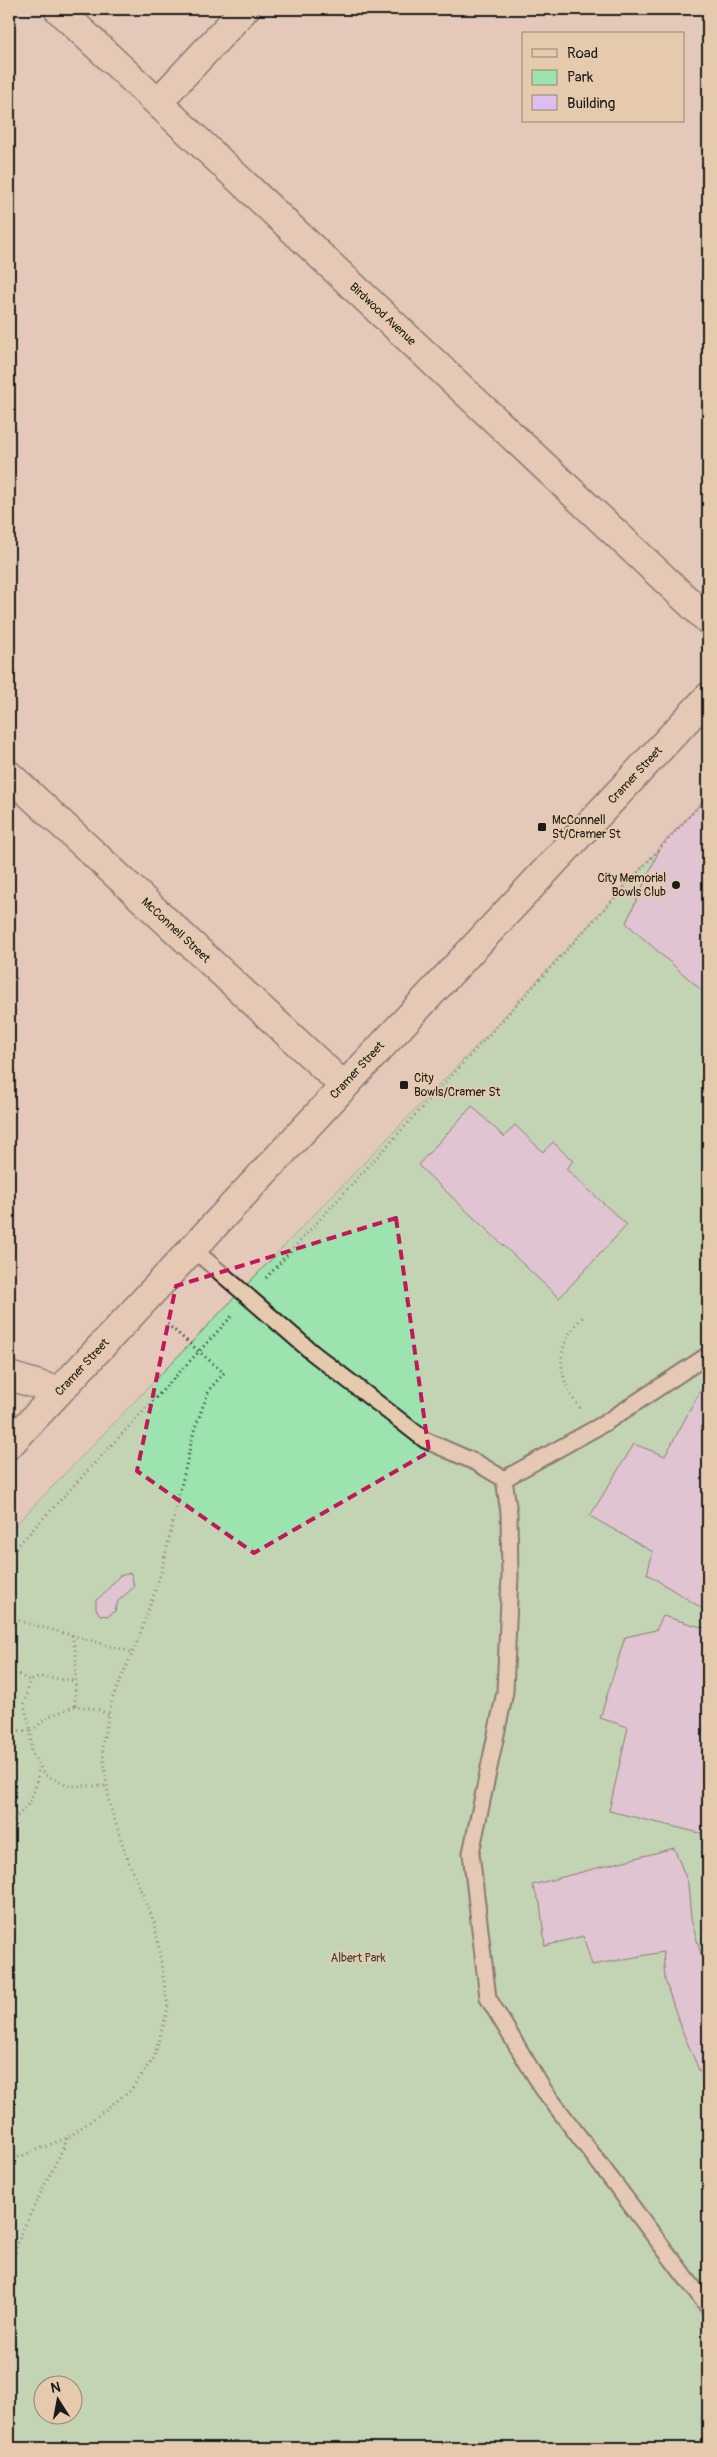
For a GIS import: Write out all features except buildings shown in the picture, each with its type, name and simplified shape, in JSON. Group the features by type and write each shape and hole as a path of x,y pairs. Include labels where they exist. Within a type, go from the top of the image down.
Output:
{"street":[{"name":"Birdwood Avenue","path":"58,9 708,620"},
{"path":"158,102 245,9"},
{"name":"Cramer Street","path":"9,1445 708,697"},
{"name":"McConnell Street","path":"9,774 344,1085"},
{"path":"9,1376 59,1391"}],"lane":[{"path":"192,1248 250,1296 313,1353 425,1440 477,1463 504,1479"},
{"path":"504,1479 598,1427 708,1355"},
{"path":"504,1479 509,1513 510,1576 505,1692 471,1853 488,1998 543,2089 708,2307"}],"path":[{"path":"9,1555 200,1352 708,796"},
{"path":"9,2161 69,2137 130,2092 154,2058 168,2008 154,1924 126,1855 109,1802 102,1745 113,1697 161,1573 194,1431 209,1390 224,1373 142,1302"},
{"path":"584,1316 571,1328 563,1346 563,1376 574,1401 598,1427"},
{"path":"9,1618 132,1652"},
{"path":"72,1635 76,1654 75,1706"},
{"path":"9,1673 18,1674 30,1682"},
{"path":"30,1682 41,1677 76,1681"},
{"path":"30,1682 24,1705 32,1731 32,1752 45,1776 71,1786 107,1786"},
{"path":"9,1730 32,1731 48,1718 75,1706 97,1709 109,1715"},
{"path":"9,1822 24,1812 35,1790 39,1765"},
{"path":"9,2272 21,2233 69,2137"}],"highlighted area":[{"path":"396,1218 429,1452 254,1553 137,1471 176,1286"}],"green space":[{"name":"Albert Park","path":"708,796 708,2448 9,2448 9,1532 489,1033"}],"place":[{"name":"McConnell St/Cramer St","path":"542,827"},
{"name":"City Memorial Bowls Club","path":"676,885"},
{"name":"City Bowls/Cramer St","path":"404,1085"}]}
